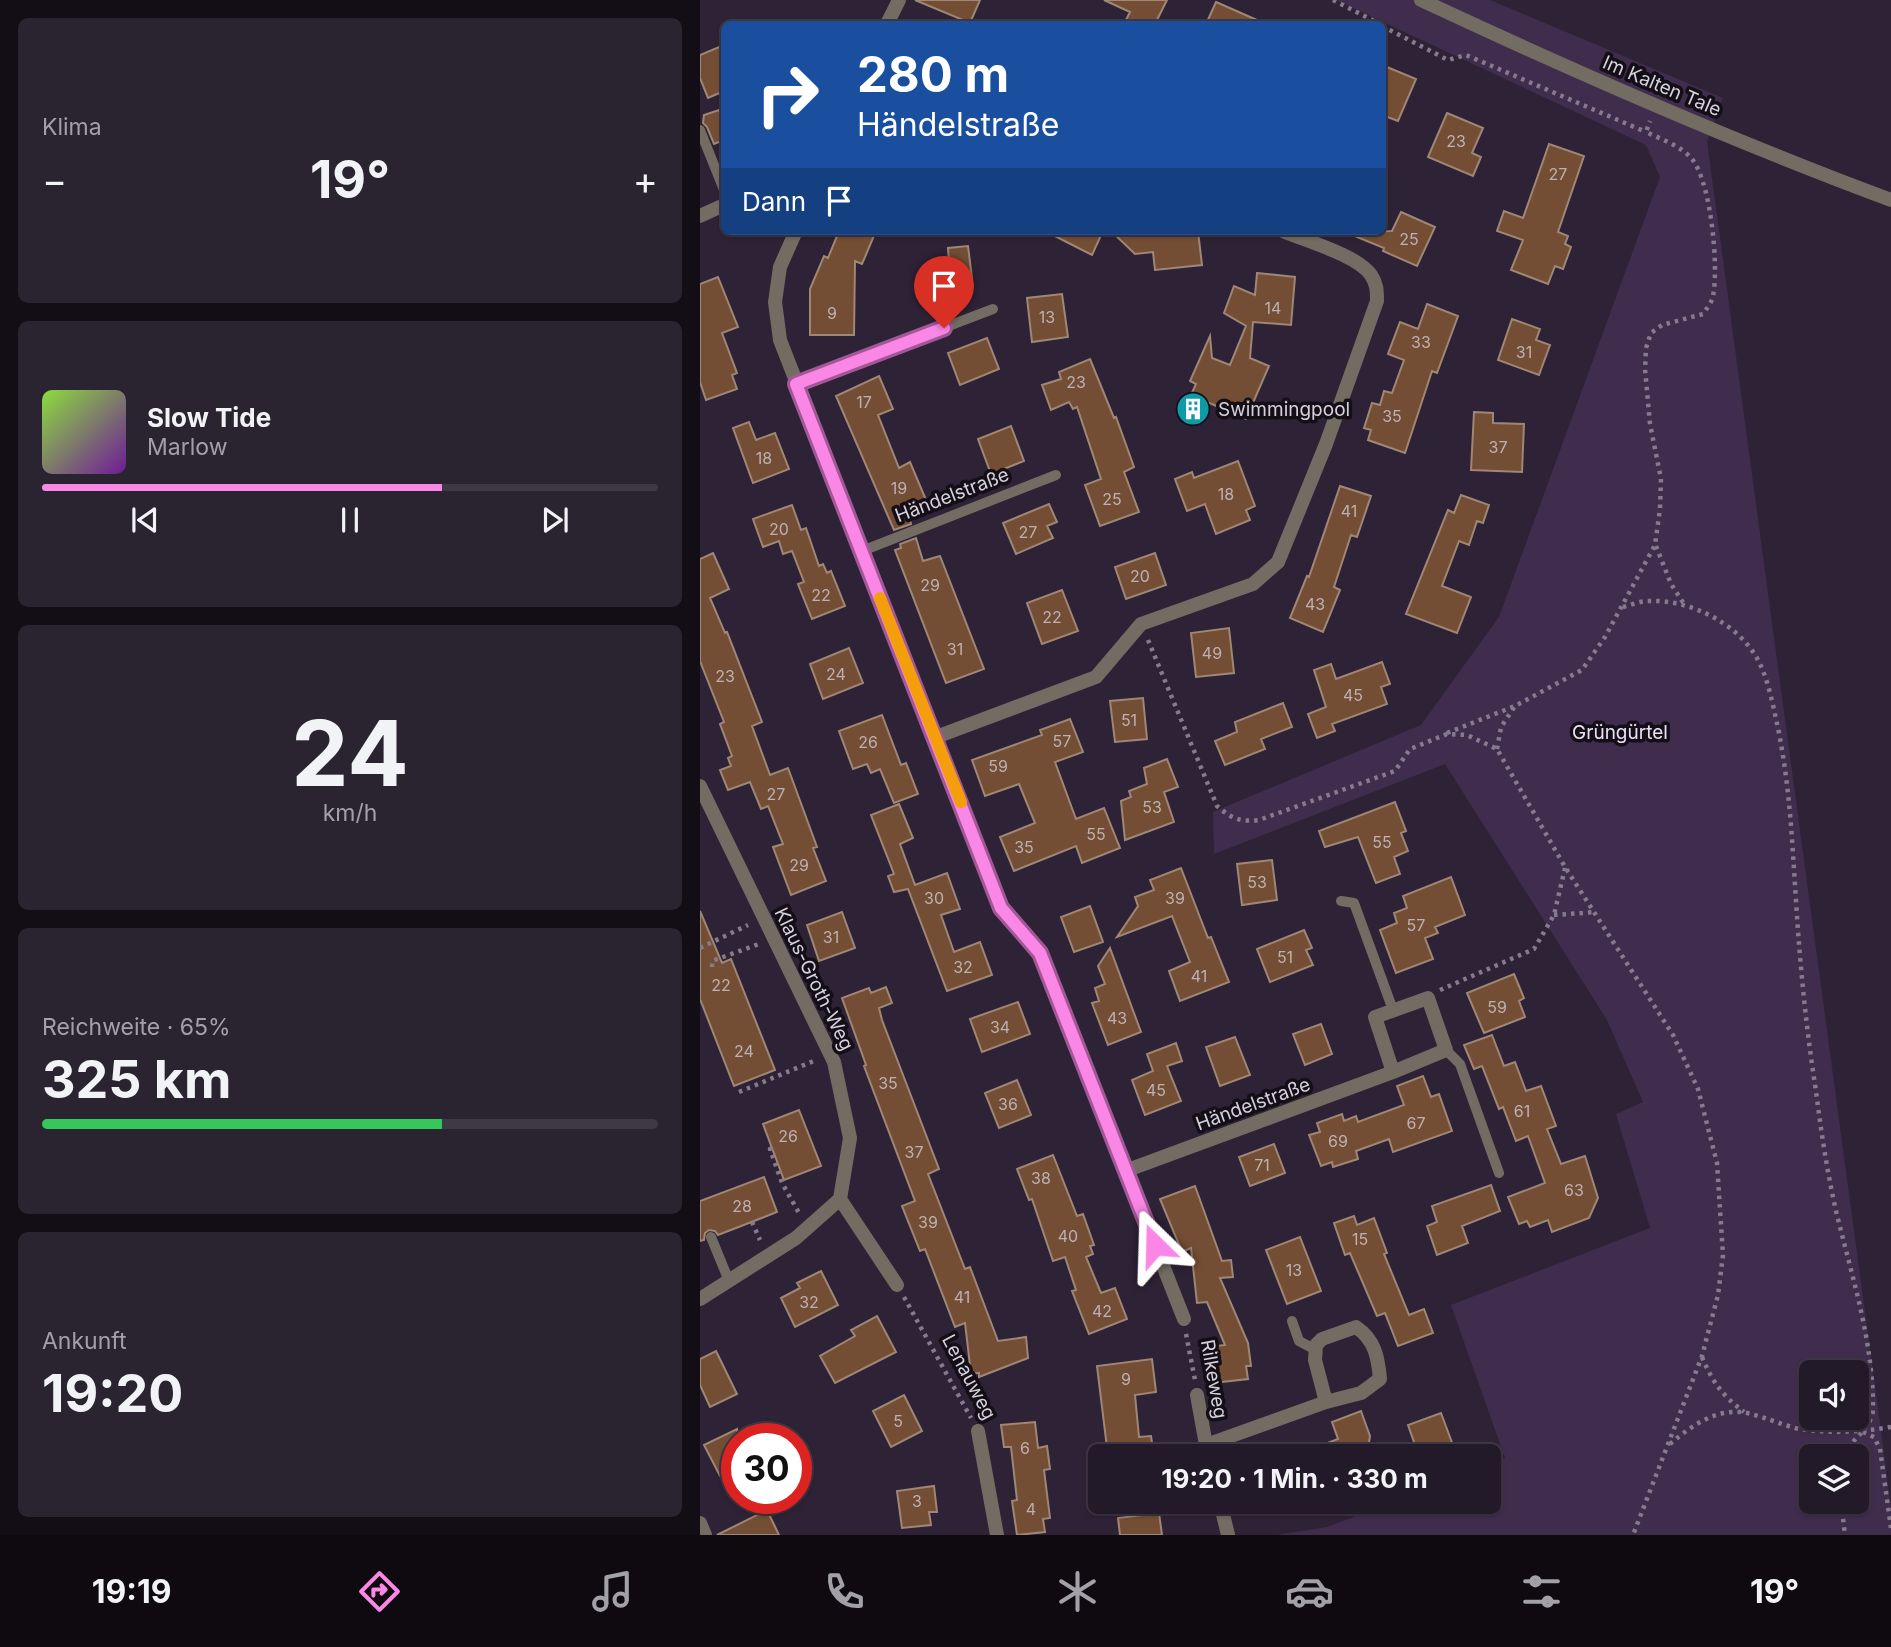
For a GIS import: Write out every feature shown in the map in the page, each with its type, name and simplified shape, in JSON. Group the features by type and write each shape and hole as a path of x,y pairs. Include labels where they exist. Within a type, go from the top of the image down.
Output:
{"street":[{"path":"892,21 899,0"},
{"name":"Im Kalten Tale","path":"1421,0 1541,56 1812,171 1891,200"},
{"path":"700,216 721,206"},
{"path":"794,235 780,267 775,302 779,340 1001,908 1040,953 1184,1319"},
{"path":"936,737 1096,677 1141,624 1253,584 1279,562 1326,444 1377,301 1377,287 1370,273 1356,262 1292,235"},
{"name":"Klaus-Groth-Weg","path":"700,786 834,1062 850,1138 840,1199"},
{"path":"1393,1072 1375,1017 1428,998 1446,1050"},
{"name":"Händelstraße","path":"1125,1171 1446,1050"},
{"path":"700,1299 796,1238 840,1199 897,1285"},
{"name":"Rilkeweg","path":"1222,1444 1325,1402 1361,1392 1380,1380 1379,1363 1370,1336 1356,1326 1322,1339 1316,1345 1316,1350"},
{"path":"1316,1350 1315,1360 1325,1402"},
{"name":"Rilkeweg","path":"1198,1395 1206,1444"},
{"name":"Lenauweg","path":"978,1431 997,1535"},
{"path":"1223,1514 1228,1535"},
{"path":"700,1523 705,1535"}],"lane":[{"path":"700,130 721,182"},
{"path":"796,384 993,309"},
{"name":"Händelstraße","path":"862,551 1056,475"},
{"path":"1341,901 1354,903 1392,1010"},
{"path":"1446,1050 1460,1064 1499,1173"},
{"path":"711,1237 729,1281"},
{"path":"1292,1321 1299,1341 1316,1350"}],"path":[{"path":"1333,0 1373,21"},
{"path":"1141,624 1217,806 1230,818 1244,822 1259,820 1395,771 1410,749 1515,706 1582,670 1623,607 1655,545 1661,479 1650,424 1645,369 1646,348 1651,333 1662,325 1703,314 1713,299 1715,268 1709,208 1700,175 1692,159 1671,144 1646,132 1466,55 1448,60 1386,28"},
{"path":"1646,132 1656,104"},
{"path":"1655,545 1671,584 1685,604"},
{"path":"1623,607 1645,601 1685,604 1707,614 1749,646 1766,677 1788,777 1801,970 1816,1091 1836,1211 1864,1320 1873,1412 1870,1422 1850,1444"},
{"path":"1497,750 1501,727 1515,706"},
{"path":"1447,734 1467,735 1497,750 1565,867 1597,912 1673,1034 1699,1088 1717,1163 1723,1255 1718,1296 1702,1356 1633,1535"},
{"path":"1428,998 1441,989 1534,949 1555,915 1565,867"},
{"path":"700,948 752,924 745,912"},
{"path":"1555,915 1597,912"},
{"path":"712,967 712,961 763,943 757,933"},
{"path":"812,1047 821,1070"},
{"path":"739,1092 817,1060"},
{"path":"758,1077 761,1083"},
{"path":"772,1148 770,1149 782,1183 803,1220"},
{"path":"752,1222 763,1248"},
{"name":"Lenauweg","path":"897,1285 978,1431"},
{"name":"Rilkeweg","path":"1184,1319 1198,1395"},
{"path":"1702,1356 1710,1376 1723,1395 1745,1412 1798,1428 1829,1432 1888,1427"},
{"path":"1668,1446 1690,1426 1715,1415 1745,1412"},
{"path":"1862,1431 1874,1437 1880,1449 1891,1528"},
{"path":"1842,1514 1845,1535"}],"green space":[{"name":"Grüngürtel","path":"1336,0 1490,0 1723,98 1707,141 1879,1416 1891,1508 1891,1535 1277,1535 1327,1527 1361,1514 1501,1514 1501,1460 1505,1458 1451,1305 1650,1228 1616,1114 1643,1102 1607,1020 1445,764 1214,854 1213,812 1421,725 1499,617 1660,177 1646,145 1386,23 1386,21"}],"building":[{"path":"915,0 980,0 971,21"},
{"path":"1104,0 1167,0 1156,21 1126,21 1130,12"},
{"path":"1216,2 1259,21 1207,21"},
{"path":"721,46 721,92 708,98 700,78 700,55"},
{"path":"1386,67 1416,79 1398,121 1386,116"},
{"path":"719,110 721,141 714,144 703,123 704,115"},
{"path":"1447,113 1483,128 1472,153 1481,157 1473,176 1428,157"},
{"path":"1549,144 1584,156 1558,232 1568,236 1565,244 1571,247 1563,269 1555,266 1548,284 1511,270 1523,240 1497,231 1504,211 1523,218"},
{"path":"1401,212 1435,227 1417,266 1352,235 1386,235 1386,231 1392,231"},
{"path":"837,235 874,235 862,264 855,261 854,335 810,335 810,289 824,256 828,258"},
{"path":"1053,235 1101,235 1092,255"},
{"path":"1115,235 1198,235 1202,265 1155,270 1153,252 1135,254"},
{"path":"968,246 972,278 958,280 962,305 931,309 924,268 949,265 948,248"},
{"path":"1257,273 1295,277 1291,325 1253,322 1250,358 1269,366 1246,419 1191,395 1196,384 1190,381 1210,336 1212,358 1230,365 1246,326 1224,313 1234,286 1255,295"},
{"path":"718,277 738,327 722,333 737,373 732,375 737,389 706,400 700,382 700,284"},
{"path":"1062,294 1068,337 1032,342 1027,298"},
{"path":"1427,304 1458,316 1437,373 1432,371 1405,453 1368,440 1371,430 1364,428 1372,403 1380,405 1384,391 1392,393 1404,360 1388,354 1400,322 1418,329"},
{"path":"1512,319 1540,329 1536,340 1550,345 1539,375 1498,360"},
{"path":"987,338 999,369 960,385 948,353"},
{"path":"1090,359 1114,418 1116,417 1134,467 1124,472 1139,512 1100,526 1085,485 1101,479 1077,407 1073,409 1069,402 1051,410 1042,385 1061,379 1059,372"},
{"path":"879,376 893,409 878,415 899,468 910,462 929,507 909,515 911,524 894,530 836,396"},
{"path":"1474,412 1493,413 1493,423 1524,424 1522,472 1471,470"},
{"path":"749,422 756,440 775,433 789,469 753,483 733,428"},
{"path":"1011,426 1024,461 991,474 978,439"},
{"path":"1238,461 1255,506 1246,510 1250,520 1216,534 1205,504 1187,511 1175,479 1192,472 1194,478"},
{"path":"1340,486 1371,496 1357,537 1351,535 1334,587 1340,590 1323,632 1290,618 1307,576 1309,577"},
{"path":"1461,495 1489,505 1483,523 1477,521 1469,545 1459,541 1442,586 1471,597 1457,633 1406,614 1448,510 1454,513"},
{"path":"1049,504 1057,522 1047,526 1053,538 1016,554 1003,523"},
{"path":"792,505 801,530 806,528 819,566 823,564 827,573 831,571 845,606 812,619 798,584 804,582 792,551 783,554 779,541 763,547 753,519"},
{"path":"916,538 923,561 940,556 984,669 946,683 895,550 901,548 900,544"},
{"path":"713,553 729,589 710,598 725,633 727,632 762,722 752,726 770,775 788,768 817,847 813,848 826,881 791,895 773,847 783,844 768,806 761,809 750,782 728,790 720,770 731,766 728,758 732,756 720,724 724,722 700,661 700,559"},
{"path":"1155,553 1166,585 1126,599 1115,567"},
{"path":"1062,590 1078,631 1042,644 1027,603"},
{"path":"1229,628 1234,673 1196,677 1191,633"},
{"path":"849,648 863,683 823,699 810,664"},
{"path":"1382,662 1390,684 1381,687 1387,704 1332,724 1335,731 1317,738 1308,714 1326,707 1314,670 1331,664 1336,679"},
{"path":"1143,698 1147,739 1115,742 1110,701"},
{"path":"1283,703 1292,727 1261,739 1265,749 1225,765 1215,741 1237,732 1235,722"},
{"path":"882,715 901,765 906,763 918,794 894,803 880,769 871,773 867,764 853,769 839,731"},
{"path":"1070,719 1083,752 1055,762 1076,819 1104,808 1120,848 1082,863 1076,846 1014,871 1000,837 1035,823 1019,784 985,796 972,760 1042,735 1040,730"},
{"path":"1167,759 1178,787 1164,792 1174,822 1125,840 1121,801 1131,797 1129,791 1147,784 1144,768"},
{"path":"1395,802 1406,831 1401,833 1408,851 1394,857 1400,874 1376,883 1358,837 1325,847 1319,831"},
{"path":"899,804 913,838 900,844 915,885 947,873 960,909 941,915 954,952 980,942 992,975 947,991 908,889 894,892 888,876 894,874 871,815"},
{"path":"1272,860 1277,900 1242,905 1237,864"},
{"path":"1181,868 1208,938 1211,937 1229,982 1180,1001 1169,971 1190,962 1172,916 1117,937 1138,906 1135,897 1154,890 1150,880"},
{"path":"1451,877 1465,915 1435,927 1438,933 1425,938 1433,959 1396,973 1380,930 1397,923 1394,913 1407,908 1403,896"},
{"path":"1090,906 1103,942 1074,952 1061,917"},
{"path":"700,911 722,963 731,959 775,1070 734,1086 700,999"},
{"path":"842,912 855,948 819,961 807,925"},
{"path":"1304,930 1312,948 1306,950 1313,965 1270,982 1257,949"},
{"path":"1110,948 1141,1032 1108,1045 1092,1003 1099,1001 1095,988 1105,984 1098,966"},
{"path":"1514,974 1524,998 1519,1001 1525,1017 1484,1033 1467,993"},
{"path":"886,987 892,1003 879,1008 882,1020 939,1169 928,1174 965,1269 970,1267 998,1341 1026,1337 1028,1358 979,1377 979,1373 971,1374 965,1323 955,1327 925,1249 920,1251 902,1206 915,1201 864,1066 866,1065 842,998 869,988 871,993"},
{"path":"1018,1002 1030,1034 982,1052 970,1019"},
{"path":"1321,1024 1332,1054 1305,1065 1293,1034"},
{"path":"1492,1035 1504,1066 1515,1062 1526,1091 1541,1086 1556,1126 1547,1129 1561,1164 1585,1156 1598,1198 1589,1218 1552,1232 1548,1220 1530,1227 1527,1221 1519,1224 1508,1197 1545,1183 1528,1136 1516,1141 1503,1107 1499,1109 1482,1066 1474,1069 1464,1045"},
{"path":"1235,1037 1250,1075 1220,1086 1206,1047"},
{"path":"1176,1043 1182,1061 1167,1066 1181,1101 1145,1115 1132,1080 1153,1071 1147,1054"},
{"path":"1423,1076 1431,1097 1439,1094 1452,1131 1393,1152 1389,1139 1356,1151 1358,1159 1333,1167 1332,1162 1321,1166 1309,1135 1320,1132 1317,1123 1342,1114 1344,1121 1356,1116 1358,1122 1404,1105 1397,1086"},
{"path":"1017,1080 1031,1115 999,1128 985,1093"},
{"path":"799,1110 821,1166 784,1180 763,1124"},
{"path":"1274,1144 1285,1173 1250,1186 1239,1157"},
{"path":"1053,1155 1077,1216 1083,1214 1094,1245 1090,1246 1093,1254 1086,1257 1101,1293 1115,1288 1127,1319 1089,1334 1072,1291 1076,1290 1065,1257 1053,1261 1032,1199 1029,1200 1017,1169"},
{"path":"764,1177 777,1212 718,1235 709,1230 705,1233 704,1240 700,1241 700,1201"},
{"path":"1491,1185 1500,1211 1462,1226 1468,1243 1437,1255 1427,1226 1437,1222 1432,1206"},
{"path":"1195,1186 1222,1261 1231,1260 1233,1277 1220,1278 1248,1343 1251,1366 1246,1366 1248,1379 1213,1383 1208,1347 1225,1345 1207,1302 1197,1303 1191,1248 1182,1252 1160,1199"},
{"path":"1354,1216 1357,1225 1374,1218 1387,1253 1384,1254 1409,1315 1424,1309 1433,1333 1398,1346 1385,1313 1377,1316 1350,1253 1345,1255 1334,1223"},
{"path":"1300,1237 1321,1291 1287,1304 1266,1250"},
{"path":"821,1271 838,1305 795,1327 781,1298 800,1288 797,1283"},
{"path":"877,1316 896,1352 835,1383 820,1356 855,1336 851,1330"},
{"path":"716,1351 737,1394 710,1407 700,1385 700,1359"},
{"path":"1152,1359 1156,1392 1135,1395 1139,1437 1151,1436 1152,1444 1107,1444 1097,1366"},
{"path":"904,1395 922,1431 891,1447 873,1411"},
{"path":"1361,1411 1370,1436 1369,1444 1325,1444 1338,1439 1332,1422"},
{"path":"1441,1413 1453,1444 1415,1444 1408,1425"},
{"path":"1035,1422 1038,1448 1047,1446 1050,1469 1044,1470 1050,1518 1043,1519 1045,1532 1017,1535 1012,1501 1017,1500 1011,1447 1004,1447 1001,1425"},
{"path":"721,1437 721,1475 720,1476 704,1445"},
{"path":"934,1486 937,1512 929,1512 931,1525 902,1528 897,1491"},
{"path":"759,1514 769,1514 779,1535 717,1535"},
{"path":"1159,1514 1162,1535 1120,1535 1118,1518"}],"slow traffic":[{"path":"880,598 961,802"}],"place":[{"name":"Swimmingpool","path":"1193,409"}],"route":[{"path":"944,328 796,384 1001,908 1040,953 1155,1245"}]}
